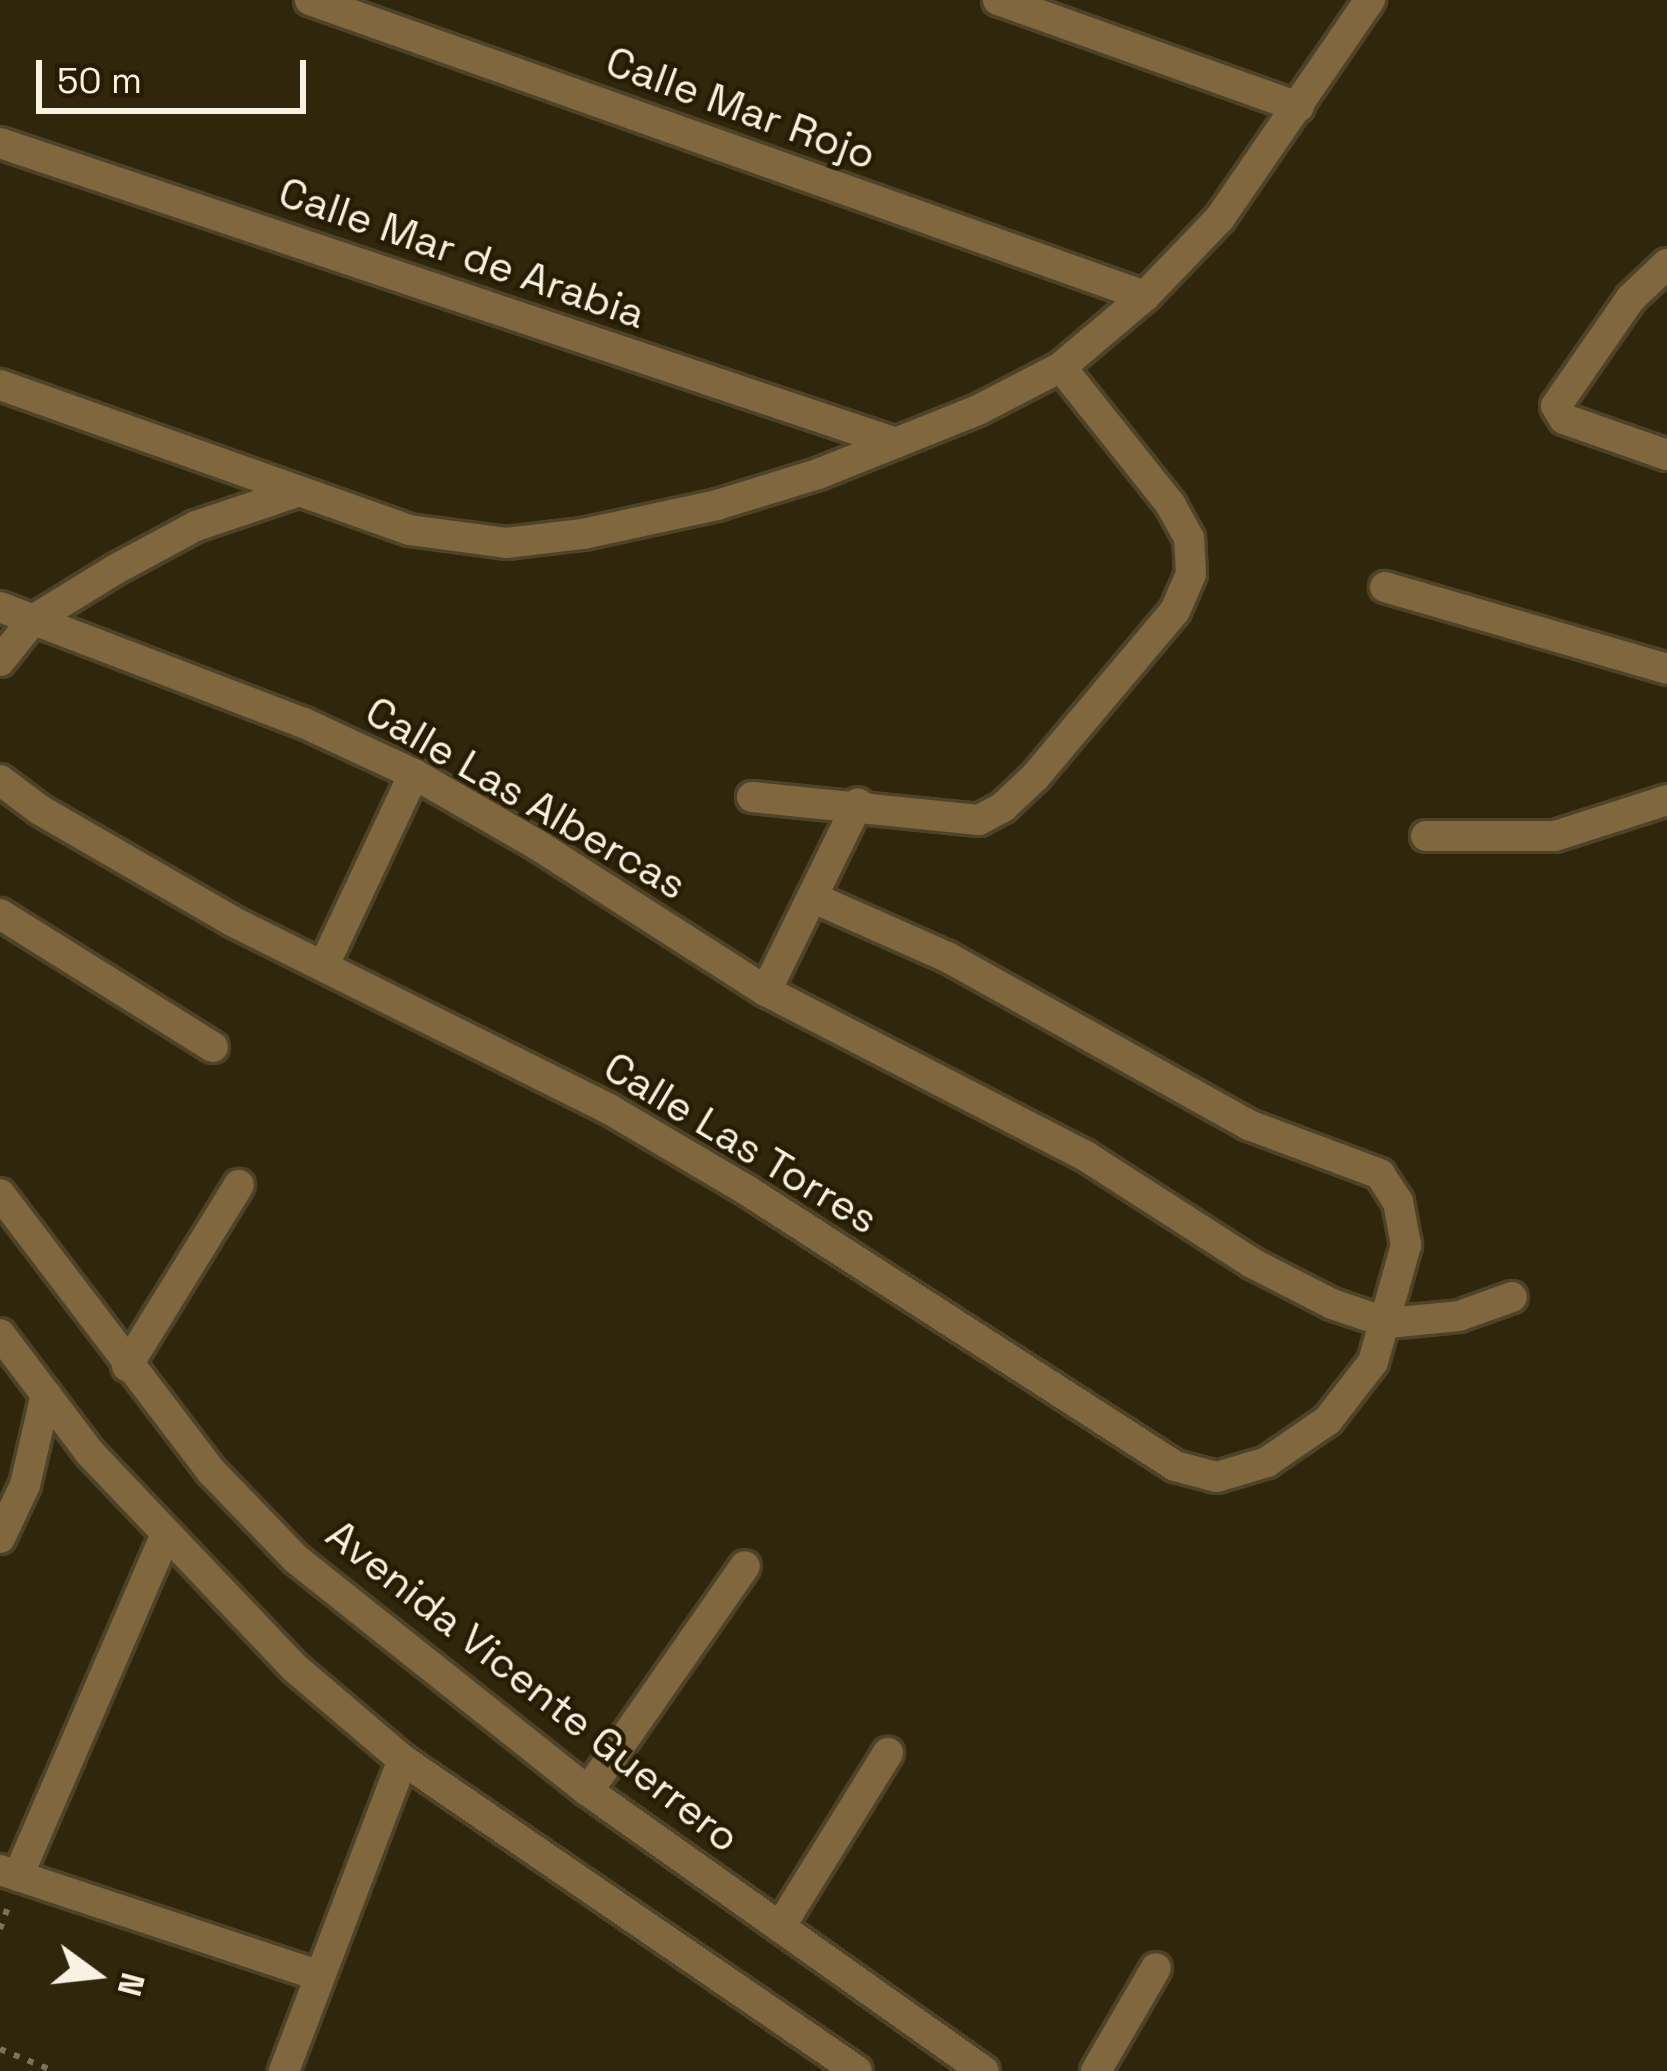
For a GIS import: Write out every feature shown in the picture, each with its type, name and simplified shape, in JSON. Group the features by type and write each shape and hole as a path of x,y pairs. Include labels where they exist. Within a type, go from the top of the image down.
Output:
{"street":[{"name":"Calle Mar Rojo","path":"310,0 1145,296"},
{"path":"998,0 1299,107"},
{"path":"0,385 409,530 506,543 584,534 718,505 896,443 978,410 1061,367 1145,296 1220,218 1370,0"},
{"name":"Calle Mar de Arabia","path":"0,142 896,443"},
{"path":"1667,264 1631,298 1556,406 1564,419 1600,435 1667,454"},
{"path":"752,796 858,803 967,820 1003,807 1036,778 1174,611 1191,574 1189,538 1171,505 1061,367"},
{"path":"0,661 33,620 196,526 294,493"},
{"path":"1385,587 1667,669"},
{"name":"Calle Las Albercas","path":"0,607 304,723 414,774 539,846 766,991 1084,1156 1252,1263 1332,1304 1388,1323"},
{"path":"324,965 414,774"},
{"name":"Calle Las Torres","path":"0,780 142,871 628,1120 1175,1466 1217,1477 1267,1462 1328,1420 1373,1362 1388,1323 1406,1245 1398,1202 1380,1174 1250,1125 947,957 816,899"},
{"path":"1426,836 1555,836 1667,800"},
{"path":"766,991 816,899 858,803"},
{"path":"0,914 214,1047"},
{"path":"127,1366 239,1185"},
{"name":"Avenida Vicente Guerrero","path":"0,1194 211,1471 296,1559 588,1791 984,2071"},
{"path":"1388,1323 1459,1316 1512,1297"},
{"path":"0,1334 165,1537 296,1669 403,1760 857,2071"},
{"path":"0,1538 26,1485 46,1394"},
{"path":"165,1537 9,1873 318,1975"},
{"path":"588,1791 745,1566"},
{"path":"780,1927 888,1753"},
{"path":"284,2071 403,1760"},
{"path":"1096,2071 1156,1968"}],"path":[{"path":"0,2048 54,2071"}]}
